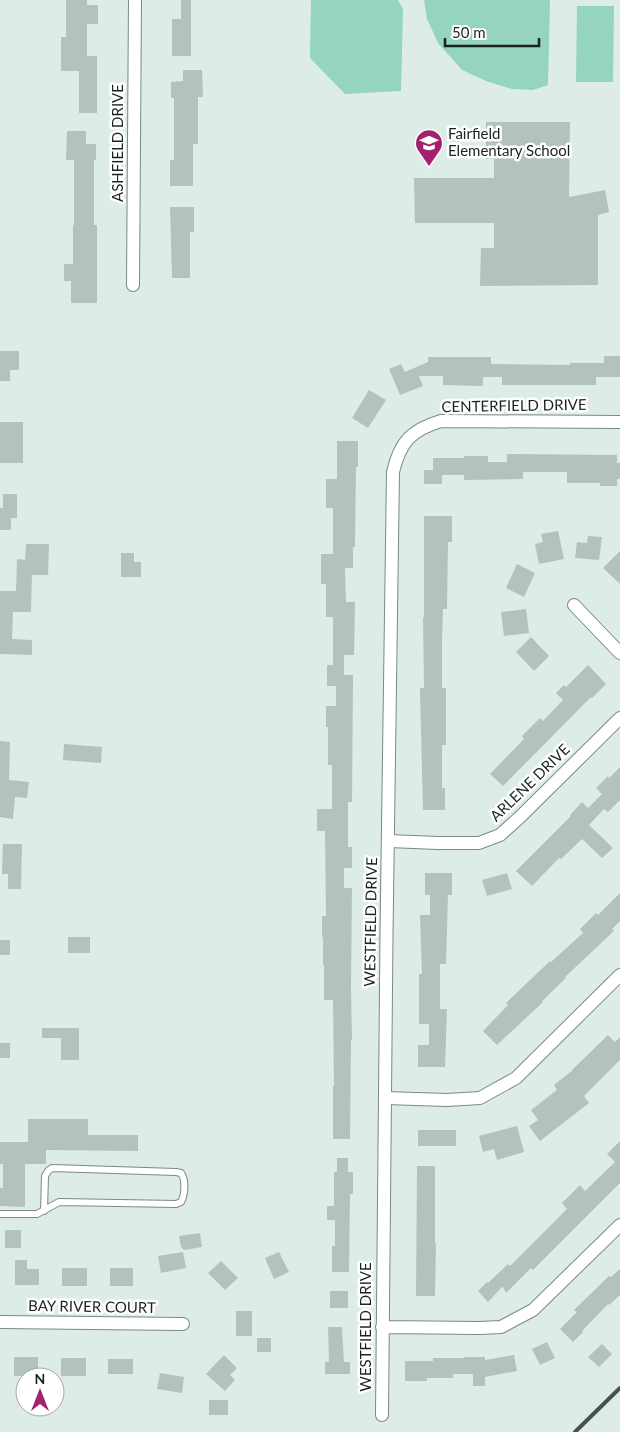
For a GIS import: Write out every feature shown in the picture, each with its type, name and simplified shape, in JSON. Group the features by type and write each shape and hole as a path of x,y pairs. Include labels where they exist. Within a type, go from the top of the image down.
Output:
{"street":[{"name":"ASHFIELD DRIVE","path":"133,285 135,0"},
{"name":"CENTERFIELD DRIVE","path":"412,435 428,425 441,421 620,422"},
{"name":"WESTFIELD DRIVE","path":"382,1415 393,472 396,457 412,435"},
{"path":"574,605 620,653"},
{"name":"ARLENE DRIVE","path":"389,841 479,842 500,835 620,718"},
{"path":"385,1098 447,1100 480,1098 516,1078 620,975"},
{"path":"382,1327 500,1327 533,1310 620,1225"},
{"name":"BAY RIVER COURT","path":"0,1322 183,1324"}],"lane":[{"path":"0,1214 37,1214 44,1211 59,1202 176,1204 181,1202 183,1197 184,1176 176,1172 52,1168 45,1176 44,1211"}],"green space":[{"path":"311,0 398,0 403,9 401,91 345,94 310,58"},
{"path":"424,0 550,0 548,85 533,90 512,89 486,81 462,70 438,43 427,19"},
{"path":"577,6 614,6 613,82 576,82"}],"building":[{"path":"66,0 87,0 87,5 98,5 98,24 87,24 87,56 97,56 97,113 79,113 79,71 61,71 61,37 66,37"},
{"path":"181,0 191,0 191,56 172,56 172,19 181,19"},
{"path":"183,70 202,70 203,97 198,97 198,144 193,144 193,186 170,186 170,160 174,160 174,98 171,98 171,82 183,81"},
{"path":"486,122 570,122 569,197 605,190 609,212 598,215 598,285 480,286 481,248 494,248 494,223 415,223 414,178 494,178 494,159 486,159"},
{"path":"67,131 86,131 86,144 96,144 96,160 94,160 94,225 97,225 97,303 71,303 71,281 64,281 64,264 73,264 74,225 74,160 66,160"},
{"path":"170,207 194,207 194,232 190,232 190,278 172,278"},
{"path":"0,351 19,351 19,370 10,370 10,381 0,381"},
{"path":"604,356 620,356 620,377 596,377 596,385 502,385 502,377 483,377 483,386 443,385 443,376 419,376 423,386 400,395 389,369 401,364 405,372 428,362 428,357 491,357 491,364 570,365 570,363 604,363"},
{"path":"369,390 386,400 368,428 352,418"},
{"path":"0,422 23,422 23,463 0,463"},
{"path":"337,441 358,441 353,568 345,568 346,602 355,602 354,655 344,655 344,675 353,675 352,802 348,802 348,847 352,847 352,868 344,868 344,888 352,888 350,1139 333,1139 333,1000 324,1000 322,937 322,916 326,916 325,831 317,831 317,809 332,809 332,765 328,765 326,706 336,706 336,686 327,686 327,665 333,665 333,617 326,617 326,584 321,584 321,554 333,554 333,508 326,508 326,479 337,479"},
{"path":"507,454 617,455 617,463 620,463 620,479 617,479 617,486 600,486 600,483 567,483 567,472 523,472 523,479 464,480 464,475 442,475 442,484 424,484 424,470 433,470 433,458 488,456 488,462 507,462"},
{"path":"3,494 17,494 17,518 11,518 11,530 0,530 0,508 3,508"},
{"path":"424,516 452,516 452,542 448,542 447,609 443,609 442,642 442,688 446,688 446,745 442,745 442,788 445,788 445,810 423,810 420,688 424,688"},
{"path":"558,531 564,559 539,564 535,544 543,542 541,534"},
{"path":"588,536 602,537 599,560 575,558 577,542 587,543"},
{"path":"26,544 49,544 48,575 32,575 31,612 13,612 12,639 32,640 32,655 0,654 0,591 16,591 17,559 25,560"},
{"path":"620,551 620,584 603,568"},
{"path":"121,553 134,553 134,562 141,562 141,577 121,577"},
{"path":"517,564 535,573 524,597 506,588"},
{"path":"526,609 529,633 504,636 501,612"},
{"path":"531,637 549,656 534,671 516,652"},
{"path":"588,665 606,684 503,786 490,774 524,739 522,736 540,718 543,721 563,700 556,693 564,685 566,687"},
{"path":"0,741 10,742 9,780 29,782 27,798 15,797 13,819 0,817"},
{"path":"64,744 102,747 101,763 63,760"},
{"path":"620,767 620,800 608,812 604,809 589,825 613,848 602,858 582,839 561,859 559,858 532,886 516,871 571,816 582,802 588,808 602,794 596,788"},
{"path":"3,844 22,844 21,889 8,889 8,874 2,874"},
{"path":"425,873 452,873 452,895 448,895 446,964 440,964 440,1009 447,1009 445,1067 418,1067 418,1045 429,1045 429,1024 419,1024 419,974 422,974 420,915 430,915 430,895 425,895"},
{"path":"507,873 512,889 487,896 482,880"},
{"path":"620,893 620,921 612,929 614,931 497,1045 483,1031 508,1005 506,1003 583,933 580,929 596,913 598,915"},
{"path":"68,937 90,937 90,953 68,953"},
{"path":"0,940 10,940 10,955 0,955"},
{"path":"42,1028 79,1028 79,1060 61,1060 61,1038 42,1038"},
{"path":"608,1035 615,1042 620,1037 620,1060 584,1096 589,1103 540,1141 529,1126 538,1120 531,1110 557,1090 554,1085 573,1070"},
{"path":"0,1043 10,1043 10,1058 0,1058"},
{"path":"28,1119 88,1119 88,1135 138,1135 138,1151 46,1150 46,1164 25,1164 25,1207 0,1206 0,1188 3,1188 3,1164 0,1164 0,1142 28,1142"},
{"path":"517,1126 524,1152 497,1160 494,1149 483,1152 479,1136"},
{"path":"418,1130 456,1130 456,1146 418,1146"},
{"path":"620,1141 620,1183 533,1270 531,1268 506,1293 502,1287 488,1302 478,1291 508,1264 510,1266 567,1209 562,1203 580,1185 585,1191 615,1162 607,1154"},
{"path":"337,1158 348,1158 348,1172 353,1172 353,1194 350,1194 349,1272 332,1272 335,1220 327,1220 327,1206 334,1206 334,1172 337,1172"},
{"path":"417,1166 435,1166 435,1296 416,1296"},
{"path":"5,1230 21,1230 21,1248 5,1248"},
{"path":"200,1233 202,1247 184,1250 181,1247 179,1236"},
{"path":"183,1252 186,1268 161,1273 158,1256"},
{"path":"279,1252 289,1272 274,1279 265,1258"},
{"path":"15,1260 27,1260 27,1269 39,1269 39,1285 15,1285"},
{"path":"221,1261 238,1278 225,1290 208,1273"},
{"path":"62,1268 87,1268 87,1286 62,1286"},
{"path":"110,1268 133,1268 133,1286 110,1286"},
{"path":"620,1269 620,1295 608,1304 573,1342 560,1329 577,1312 574,1310 609,1276 611,1277"},
{"path":"330,1291 348,1291 348,1308 330,1308"},
{"path":"236,1311 252,1311 252,1336 236,1336"},
{"path":"328,1327 342,1327 344,1362 350,1362 350,1374 325,1374 325,1362 329,1362"},
{"path":"257,1338 271,1338 271,1352 257,1352"},
{"path":"547,1342 555,1358 540,1365 532,1349"},
{"path":"602,1344 612,1354 599,1367 588,1357"},
{"path":"224,1355 237,1368 230,1375 235,1380 225,1391 206,1374"},
{"path":"514,1355 517,1371 485,1377 485,1386 473,1386 473,1374 453,1374 453,1378 427,1378 427,1381 405,1381 405,1361 433,1361 433,1358 464,1357 485,1357 485,1360"},
{"path":"14,1357 38,1357 38,1367 15,1367 14,1376"},
{"path":"61,1358 86,1358 86,1376 65,1376 65,1367 61,1367"},
{"path":"108,1359 133,1359 133,1374 108,1374"},
{"path":"160,1373 184,1377 182,1393 157,1389"},
{"path":"209,1400 228,1400 228,1415 209,1415"}],"railway":[{"path":"575,1432 620,1388"}],"place":[{"name":"Fairfield Elementary School","path":"429,167"}]}
